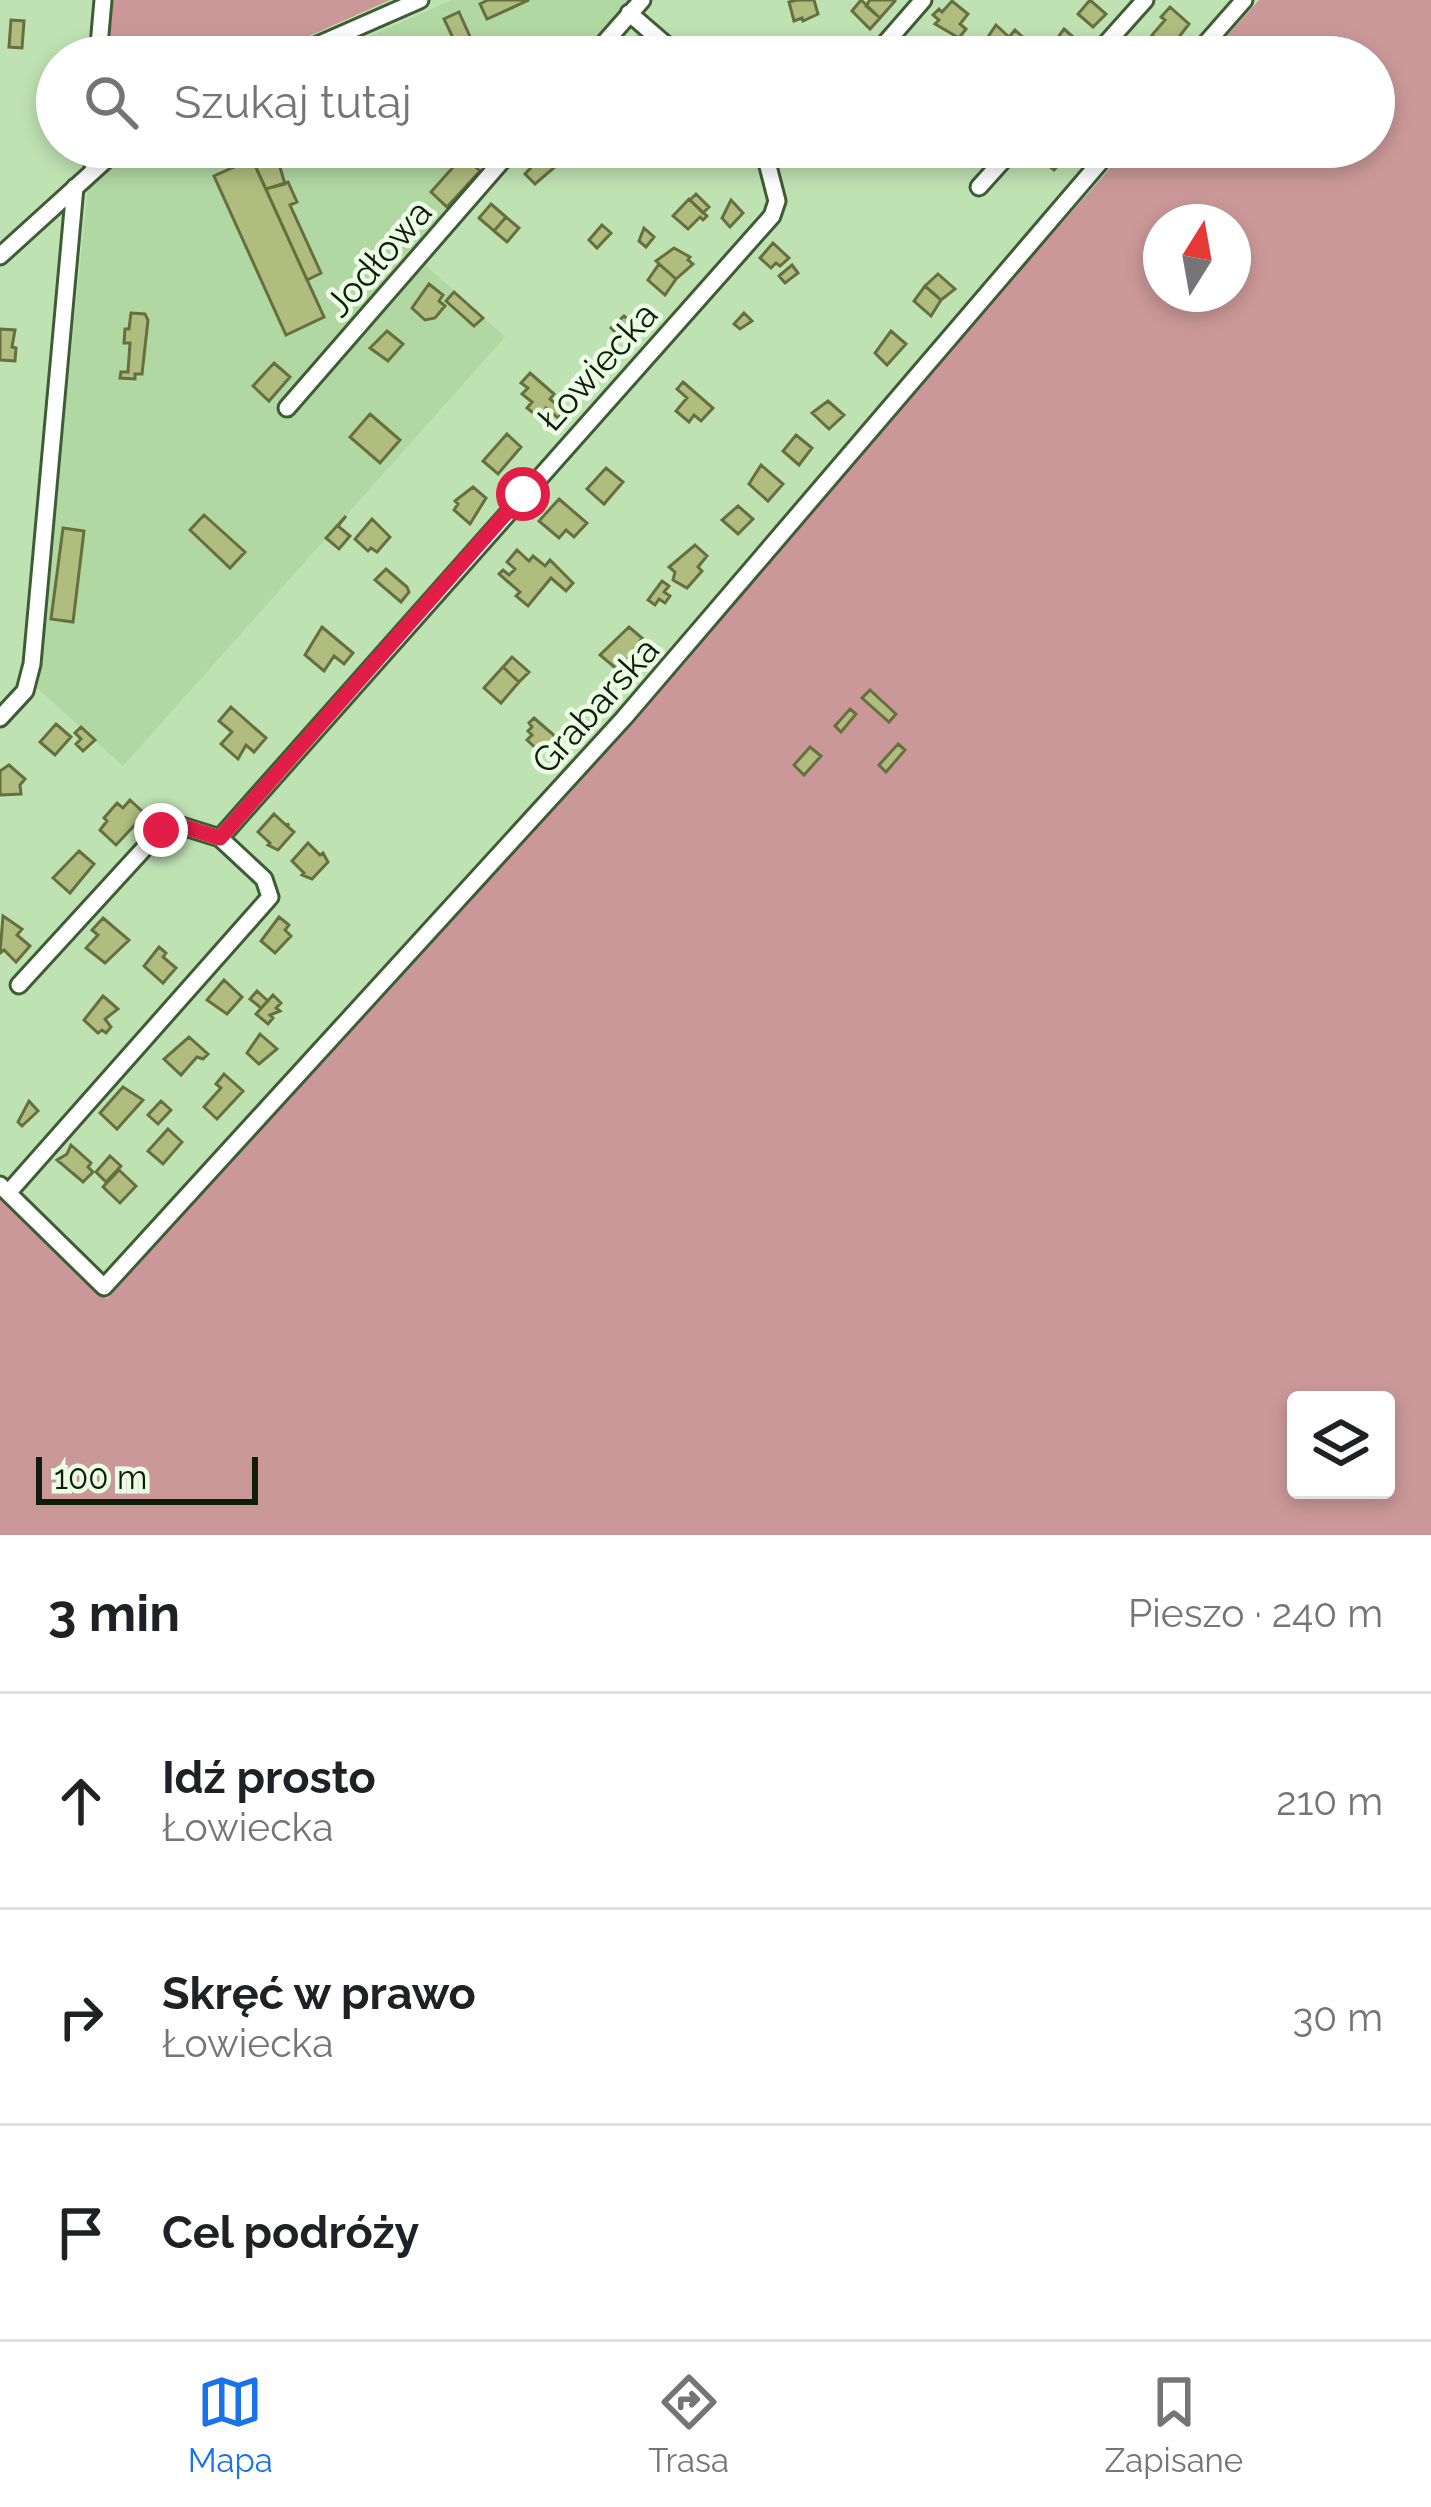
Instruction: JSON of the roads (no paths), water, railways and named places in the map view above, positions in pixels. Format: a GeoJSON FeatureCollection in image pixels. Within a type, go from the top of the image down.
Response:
{"type":"FeatureCollection","features":[{"type":"Feature","properties":{"kind":"street"},"geometry":{"type":"LineString","coordinates":[[100,36],[103,0]]}},
{"type":"Feature","properties":{"kind":"street"},"geometry":{"type":"LineString","coordinates":[[338,36],[419,0]]}},
{"type":"Feature","properties":{"kind":"street"},"geometry":{"type":"LineString","coordinates":[[610,36],[642,0]]}},
{"type":"Feature","properties":{"kind":"street"},"geometry":{"type":"LineString","coordinates":[[892,36],[923,0]]}},
{"type":"Feature","properties":{"kind":"street"},"geometry":{"type":"LineString","coordinates":[[1112,36],[1144,0]]}},
{"type":"Feature","properties":{"kind":"street"},"geometry":{"type":"LineString","coordinates":[[1212,36],[1244,0]]}},
{"type":"Feature","properties":{"kind":"street"},"geometry":{"type":"LineString","coordinates":[[629,14],[655,36]]}},
{"type":"Feature","properties":{"kind":"street"},"geometry":{"type":"LineString","coordinates":[[0,256],[96,168]]}},
{"type":"Feature","properties":{"kind":"street","name":"Jodłowa"},"geometry":{"type":"LineString","coordinates":[[287,408],[496,168]]}},
{"type":"Feature","properties":{"kind":"street","name":"Łowiecka"},"geometry":{"type":"LineString","coordinates":[[220,838],[772,216],[777,201],[768,168]]}},
{"type":"Feature","properties":{"kind":"street"},"geometry":{"type":"LineString","coordinates":[[979,187],[996,168]]}},
{"type":"Feature","properties":{"kind":"street","name":"Grabarska"},"geometry":{"type":"LineString","coordinates":[[4,1189],[104,1287],[624,718],[1095,168]]}},
{"type":"Feature","properties":{"kind":"street"},"geometry":{"type":"LineString","coordinates":[[0,718],[25,691],[32,664],[75,187]]}},
{"type":"Feature","properties":{"kind":"street"},"geometry":{"type":"LineString","coordinates":[[4,1189],[269,897],[264,879],[220,838],[172,823],[20,985]]}}]}
